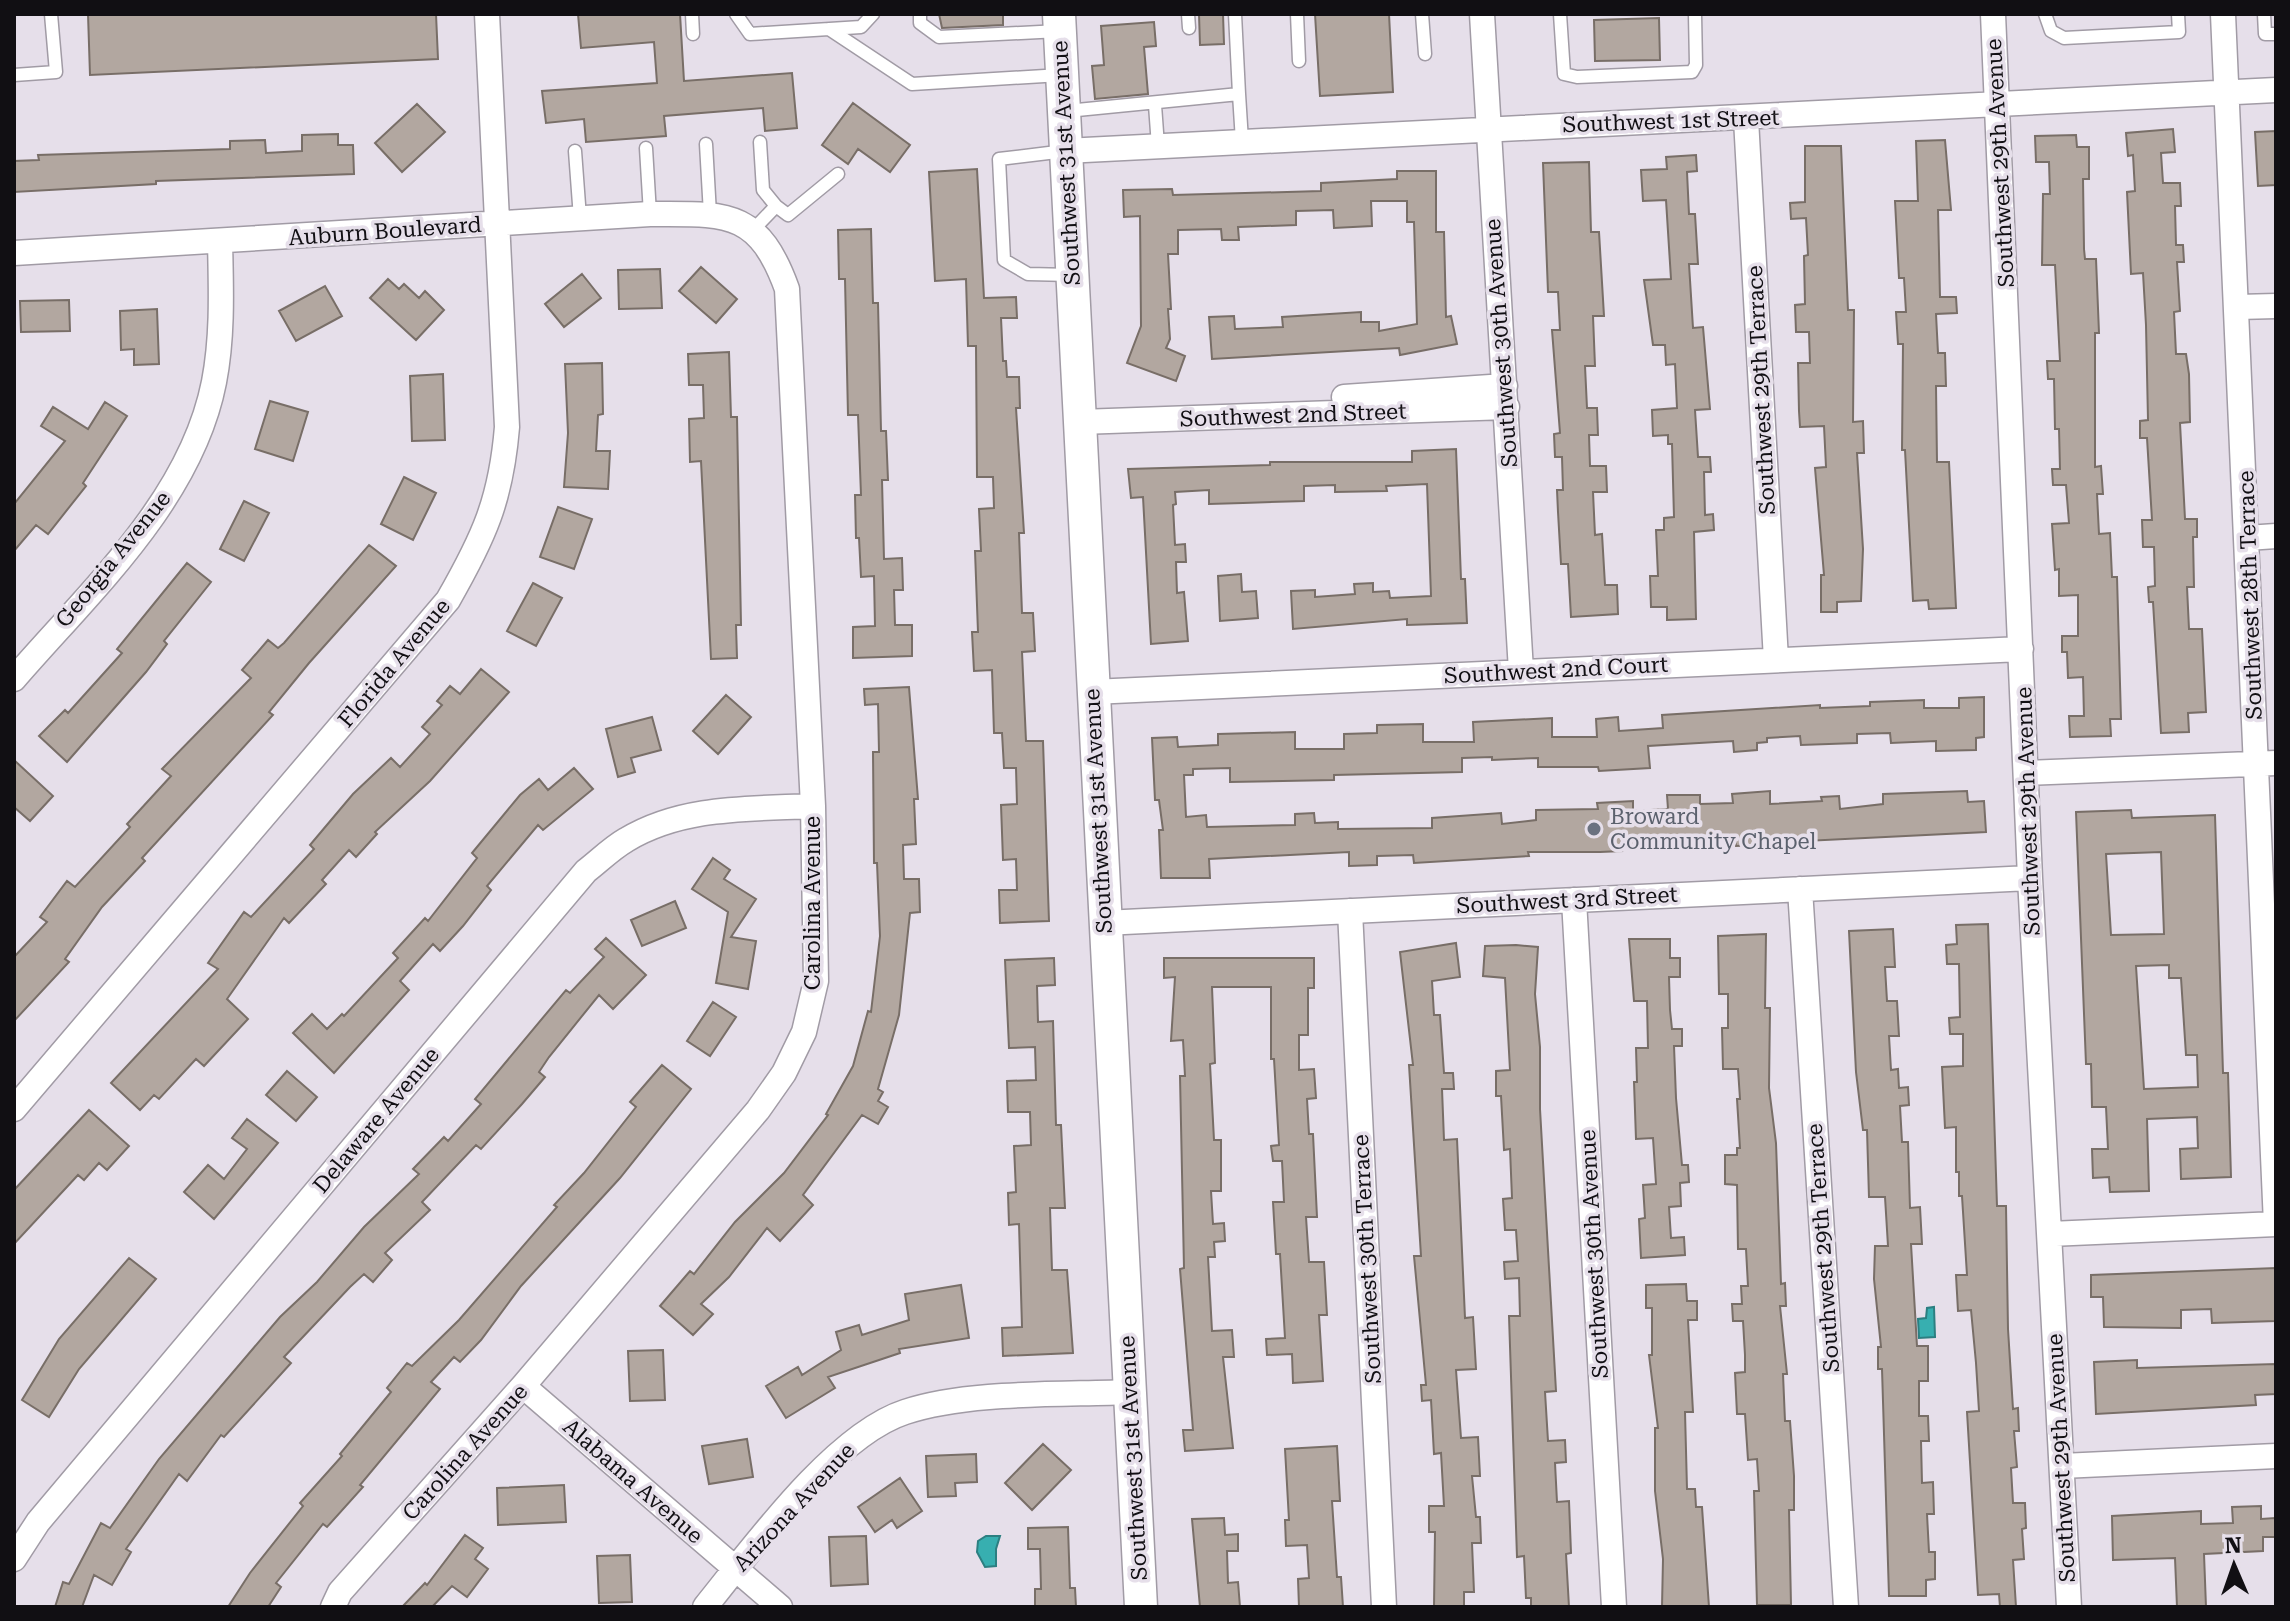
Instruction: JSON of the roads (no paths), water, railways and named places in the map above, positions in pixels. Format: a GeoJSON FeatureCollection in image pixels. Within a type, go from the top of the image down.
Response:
{"type":"FeatureCollection","features":[{"type":"Feature","properties":{"kind":"main road","name":"Southwest 31st Avenue"},"geometry":{"type":"LineString","coordinates":[[1059,22],[1141,1607]]}},
{"type":"Feature","properties":{"kind":"street","name":"Florida Avenue"},"geometry":{"type":"LineString","coordinates":[[14,1109],[448,600],[485,536],[503,475],[507,427],[487,14]]}},
{"type":"Feature","properties":{"kind":"street","name":"Southwest 30th Avenue"},"geometry":{"type":"LineString","coordinates":[[1482,14],[1521,671]]}},
{"type":"Feature","properties":{"kind":"street","name":"Southwest 29th Avenue"},"geometry":{"type":"LineString","coordinates":[[1993,14],[2030,878],[2069,1607]]}},
{"type":"Feature","properties":{"kind":"street","name":"Southwest 28th Terrace"},"geometry":{"type":"LineString","coordinates":[[2223,14],[2229,92],[2247,538],[2266,764],[2276,1224]]}},
{"type":"Feature","properties":{"kind":"street","name":"Southwest 1st Street"},"geometry":{"type":"LineString","coordinates":[[1065,151],[2276,90]]}},
{"type":"Feature","properties":{"kind":"street","name":"Southwest 29th Terrace"},"geometry":{"type":"LineString","coordinates":[[1746,119],[1776,660]]}},
{"type":"Feature","properties":{"kind":"street","name":"Auburn Boulevard"},"geometry":{"type":"LineString","coordinates":[[14,253],[650,214],[710,214],[754,229]]}},
{"type":"Feature","properties":{"kind":"street","name":"Carolina Avenue"},"geometry":{"type":"LineString","coordinates":[[333,1607],[340,1592],[523,1386],[758,1110],[784,1073],[804,1032],[816,981],[813,806],[787,289],[774,254],[754,229]]}},
{"type":"Feature","properties":{"kind":"street","name":"Georgia Avenue"},"geometry":{"type":"LineString","coordinates":[[14,679],[136,537],[179,476],[214,384],[221,323],[220,241]]}},
{"type":"Feature","properties":{"kind":"street"},"geometry":{"type":"LineString","coordinates":[[2238,307],[2276,306]]}},
{"type":"Feature","properties":{"kind":"street","name":"Southwest 2nd Street"},"geometry":{"type":"LineString","coordinates":[[1079,416],[1506,397]]}},
{"type":"Feature","properties":{"kind":"street"},"geometry":{"type":"LineString","coordinates":[[2247,538],[2276,536]]}},
{"type":"Feature","properties":{"kind":"street","name":"Southwest 2nd Court"},"geometry":{"type":"LineString","coordinates":[[1092,692],[2021,649]]}},
{"type":"Feature","properties":{"kind":"street"},"geometry":{"type":"LineString","coordinates":[[2026,773],[2266,764]]}},
{"type":"Feature","properties":{"kind":"street","name":"Delaware Avenue"},"geometry":{"type":"LineString","coordinates":[[14,1559],[38,1522],[586,871],[625,841],[667,821],[717,810],[813,806]]}},
{"type":"Feature","properties":{"kind":"street","name":"Southwest 3rd Street"},"geometry":{"type":"LineString","coordinates":[[1104,923],[2030,878]]}},
{"type":"Feature","properties":{"kind":"street","name":"Southwest 29th Terrace"},"geometry":{"type":"LineString","coordinates":[[1800,889],[1846,1607]]}},
{"type":"Feature","properties":{"kind":"street","name":"Southwest 30th Avenue"},"geometry":{"type":"LineString","coordinates":[[1574,900],[1614,1607]]}},
{"type":"Feature","properties":{"kind":"street","name":"Southwest 30th Terrace"},"geometry":{"type":"LineString","coordinates":[[1350,911],[1384,1607]]}},
{"type":"Feature","properties":{"kind":"street"},"geometry":{"type":"LineString","coordinates":[[2050,1234],[2276,1224]]}},
{"type":"Feature","properties":{"kind":"street","name":"Alabama Avenue"},"geometry":{"type":"LineString","coordinates":[[523,1386],[780,1607]]}},
{"type":"Feature","properties":{"kind":"street","name":"Arizona Avenue"},"geometry":{"type":"LineString","coordinates":[[705,1607],[828,1463],[863,1433],[903,1412],[959,1401],[1130,1392]]}},
{"type":"Feature","properties":{"kind":"street"},"geometry":{"type":"LineString","coordinates":[[2062,1466],[2276,1456]]}},
{"type":"Feature","properties":{"kind":"lane"},"geometry":{"type":"LineString","coordinates":[[14,75],[56,72],[51,14]]}},
{"type":"Feature","properties":{"kind":"lane"},"geometry":{"type":"LineString","coordinates":[[692,14],[693,34]]}},
{"type":"Feature","properties":{"kind":"lane"},"geometry":{"type":"LineString","coordinates":[[736,14],[750,34],[861,27],[873,14]]}},
{"type":"Feature","properties":{"kind":"lane"},"geometry":{"type":"LineString","coordinates":[[920,14],[920,23],[939,37],[1059,22]]}},
{"type":"Feature","properties":{"kind":"lane"},"geometry":{"type":"LineString","coordinates":[[1188,14],[1189,28]]}},
{"type":"Feature","properties":{"kind":"lane"},"geometry":{"type":"LineString","coordinates":[[1235,14],[1242,141]]}},
{"type":"Feature","properties":{"kind":"lane"},"geometry":{"type":"LineString","coordinates":[[1297,14],[1299,61]]}},
{"type":"Feature","properties":{"kind":"lane"},"geometry":{"type":"LineString","coordinates":[[1422,14],[1425,54]]}},
{"type":"Feature","properties":{"kind":"lane"},"geometry":{"type":"LineString","coordinates":[[1560,14],[1564,74],[1577,77],[1692,72],[1696,65],[1695,14]]}},
{"type":"Feature","properties":{"kind":"lane"},"geometry":{"type":"LineString","coordinates":[[2045,14],[2051,31],[2064,38],[2179,32],[2178,14]]}},
{"type":"Feature","properties":{"kind":"lane"},"geometry":{"type":"LineString","coordinates":[[2264,14],[2265,34],[2276,34]]}},
{"type":"Feature","properties":{"kind":"lane"},"geometry":{"type":"LineString","coordinates":[[829,29],[869,59],[912,84],[1062,75]]}},
{"type":"Feature","properties":{"kind":"lane"},"geometry":{"type":"LineString","coordinates":[[1064,111],[1155,105],[1239,94]]}},
{"type":"Feature","properties":{"kind":"lane"},"geometry":{"type":"LineString","coordinates":[[1155,105],[1158,146]]}},
{"type":"Feature","properties":{"kind":"lane"},"geometry":{"type":"LineString","coordinates":[[760,142],[763,190],[788,215],[838,174]]}},
{"type":"Feature","properties":{"kind":"lane"},"geometry":{"type":"LineString","coordinates":[[706,144],[710,214]]}},
{"type":"Feature","properties":{"kind":"lane"},"geometry":{"type":"LineString","coordinates":[[646,148],[650,214]]}},
{"type":"Feature","properties":{"kind":"lane"},"geometry":{"type":"LineString","coordinates":[[575,151],[580,218]]}},
{"type":"Feature","properties":{"kind":"lane"},"geometry":{"type":"LineString","coordinates":[[1065,151],[999,159],[1000,188],[1004,260],[1028,274],[1071,275]]}},
{"type":"Feature","properties":{"kind":"lane"},"geometry":{"type":"LineString","coordinates":[[754,229],[776,206]]}},
{"type":"Feature","properties":{"kind":"water"},"geometry":{"type":"Polygon","coordinates":[[[1934,1307],[1935,1337],[1919,1338],[1918,1319],[1926,1318],[1927,1308],[1934,1307]]]}},
{"type":"Feature","properties":{"kind":"water"},"geometry":{"type":"Polygon","coordinates":[[[986,1536],[1000,1536],[996,1566],[985,1567],[977,1552],[978,1541],[986,1536]]]}},
{"type":"Feature","properties":{"kind":"place","name":"Broward Community Chapel"},"geometry":{"type":"Point","coordinates":[1594,829]}}]}
